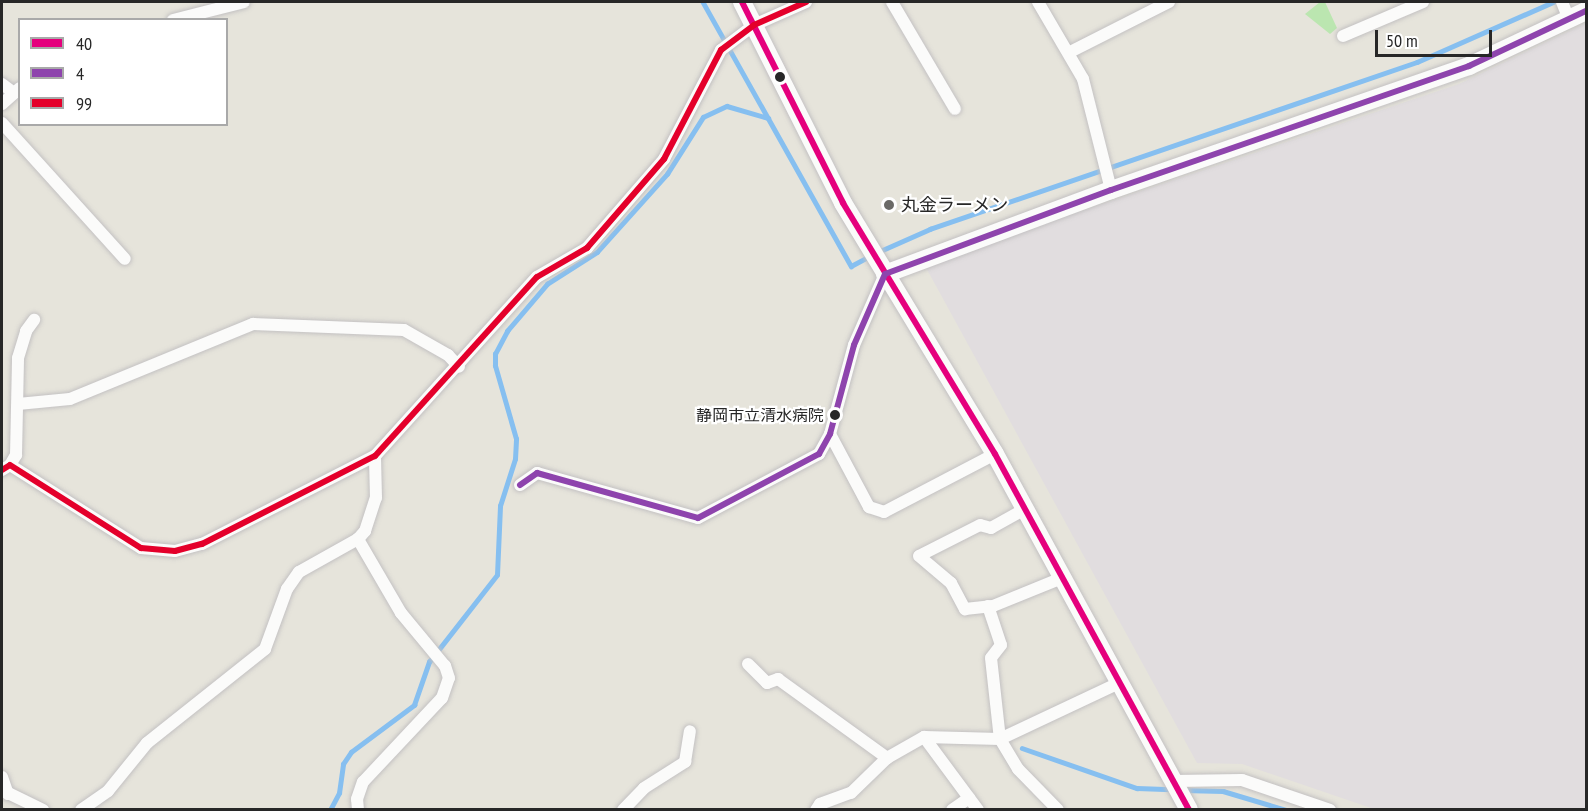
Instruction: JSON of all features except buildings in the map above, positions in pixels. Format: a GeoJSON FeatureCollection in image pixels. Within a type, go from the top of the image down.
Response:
{"type":"FeatureCollection","features":[{"type":"Feature","properties":{"kind":"main road"},"geometry":{"type":"LineString","coordinates":[[742,2],[843,203],[995,454],[1189,810]]}},
{"type":"Feature","properties":{"kind":"main road"},"geometry":{"type":"LineString","coordinates":[[885,274],[1111,190],[1458,70],[1587,11]]}},
{"type":"Feature","properties":{"kind":"street"},"geometry":{"type":"LineString","coordinates":[[175,18],[195,6],[244,2]]}},
{"type":"Feature","properties":{"kind":"street"},"geometry":{"type":"LineString","coordinates":[[34,320],[26,331],[18,358],[16,455],[6,468],[141,548],[156,552],[202,544],[375,456],[459,367],[537,277],[587,248],[664,159],[721,50],[754,25],[806,2]]}},
{"type":"Feature","properties":{"kind":"street"},"geometry":{"type":"LineString","coordinates":[[892,2],[955,109]]}},
{"type":"Feature","properties":{"kind":"street"},"geometry":{"type":"LineString","coordinates":[[1038,2],[1070,52],[1083,79],[1111,190]]}},
{"type":"Feature","properties":{"kind":"street"},"geometry":{"type":"LineString","coordinates":[[1070,52],[1169,2]]}},
{"type":"Feature","properties":{"kind":"street"},"geometry":{"type":"LineString","coordinates":[[1343,36],[1423,2]]}},
{"type":"Feature","properties":{"kind":"street"},"geometry":{"type":"LineString","coordinates":[[1562,2],[1569,19]]}},
{"type":"Feature","properties":{"kind":"street"},"geometry":{"type":"LineString","coordinates":[[2,84],[17,91],[2,104]]}},
{"type":"Feature","properties":{"kind":"street"},"geometry":{"type":"LineString","coordinates":[[2,123],[125,259]]}},
{"type":"Feature","properties":{"kind":"street"},"geometry":{"type":"LineString","coordinates":[[520,485],[537,472],[698,518],[819,454],[831,434],[854,345],[885,274]]}},
{"type":"Feature","properties":{"kind":"street"},"geometry":{"type":"LineString","coordinates":[[18,404],[70,399],[253,324],[404,330],[448,355],[459,367]]}},
{"type":"Feature","properties":{"kind":"street"},"geometry":{"type":"LineString","coordinates":[[831,434],[869,507],[884,512],[995,454]]}},
{"type":"Feature","properties":{"kind":"street"},"geometry":{"type":"LineString","coordinates":[[81,810],[108,791],[147,743],[265,649],[287,589],[299,572],[358,539],[371,520],[376,498],[375,456]]}},
{"type":"Feature","properties":{"kind":"street"},"geometry":{"type":"LineString","coordinates":[[1025,509],[991,528],[981,525],[919,556],[951,583],[965,609],[988,606],[1062,578]]}},
{"type":"Feature","properties":{"kind":"street"},"geometry":{"type":"LineString","coordinates":[[358,539],[401,613],[446,666],[449,678],[442,698],[363,782],[357,799],[358,810]]}},
{"type":"Feature","properties":{"kind":"street"},"geometry":{"type":"LineString","coordinates":[[988,606],[1001,645],[991,658],[1000,739],[1018,770],[1058,810]]}},
{"type":"Feature","properties":{"kind":"street"},"geometry":{"type":"LineString","coordinates":[[748,664],[766,683],[778,679],[887,758]]}},
{"type":"Feature","properties":{"kind":"street"},"geometry":{"type":"LineString","coordinates":[[816,810],[820,804],[851,793],[887,758],[924,737],[1000,739],[1119,683]]}},
{"type":"Feature","properties":{"kind":"street"},"geometry":{"type":"LineString","coordinates":[[623,810],[644,788],[685,762],[690,731]]}},
{"type":"Feature","properties":{"kind":"street"},"geometry":{"type":"LineString","coordinates":[[924,737],[978,810]]}},
{"type":"Feature","properties":{"kind":"street"},"geometry":{"type":"LineString","coordinates":[[2,777],[5,792],[41,809]]}},
{"type":"Feature","properties":{"kind":"street"},"geometry":{"type":"LineString","coordinates":[[1174,781],[1242,780],[1330,810]]}},
{"type":"Feature","properties":{"kind":"street"},"geometry":{"type":"LineString","coordinates":[[952,810],[969,798]]}},
{"type":"Feature","properties":{"kind":"shaded area"},"geometry":{"type":"Polygon","coordinates":[[[1586,23],[1586,809],[1374,809],[1242,764],[1197,763],[924,264],[1459,84],[1586,23]]]}},
{"type":"Feature","properties":{"kind":"green space"},"geometry":{"type":"Polygon","coordinates":[[[1320,2],[1325,2],[1337,28],[1330,34],[1305,14],[1320,2]]]}},
{"type":"Feature","properties":{"kind":"waterway"},"geometry":{"type":"LineString","coordinates":[[703,2],[851,266],[870,256]]}},
{"type":"Feature","properties":{"kind":"waterway"},"geometry":{"type":"LineString","coordinates":[[878,252],[930,229],[1417,62],[1553,2]]}},
{"type":"Feature","properties":{"kind":"waterway"},"geometry":{"type":"LineString","coordinates":[[330,810],[339,793],[343,764],[351,752],[414,705],[429,662],[497,575],[500,506],[515,459],[516,439],[495,366],[495,354],[507,331],[547,284],[597,252],[667,174],[703,117],[727,106],[768,118]]}},
{"type":"Feature","properties":{"kind":"waterway"},"geometry":{"type":"LineString","coordinates":[[1022,748],[1137,788],[1171,789]]}},
{"type":"Feature","properties":{"kind":"waterway"},"geometry":{"type":"LineString","coordinates":[[1183,790],[1223,791],[1286,810]]}},
{"type":"Feature","properties":{"kind":"transit line","name":"40"},"geometry":{"type":"LineString","coordinates":[[742,2],[843,203],[995,454],[1189,810]]}},
{"type":"Feature","properties":{"kind":"transit line","name":"99"},"geometry":{"type":"LineString","coordinates":[[2,470],[10,465],[141,548],[175,551],[202,544],[375,456],[537,277],[587,248],[664,159],[721,50],[754,25],[806,2]]}},
{"type":"Feature","properties":{"kind":"transit line","name":"4"},"geometry":{"type":"LineString","coordinates":[[520,485],[537,473],[698,518],[819,454],[830,434],[854,345],[885,274],[1111,190],[1469,66],[1586,11]]}},
{"type":"Feature","properties":{"kind":"place","name":"丸金ラーメン"},"geometry":{"type":"Point","coordinates":[889,205]}},
{"type":"Feature","properties":{"kind":"place","name":"静岡市立清水病院"},"geometry":{"type":"Point","coordinates":[835,415]}}]}
